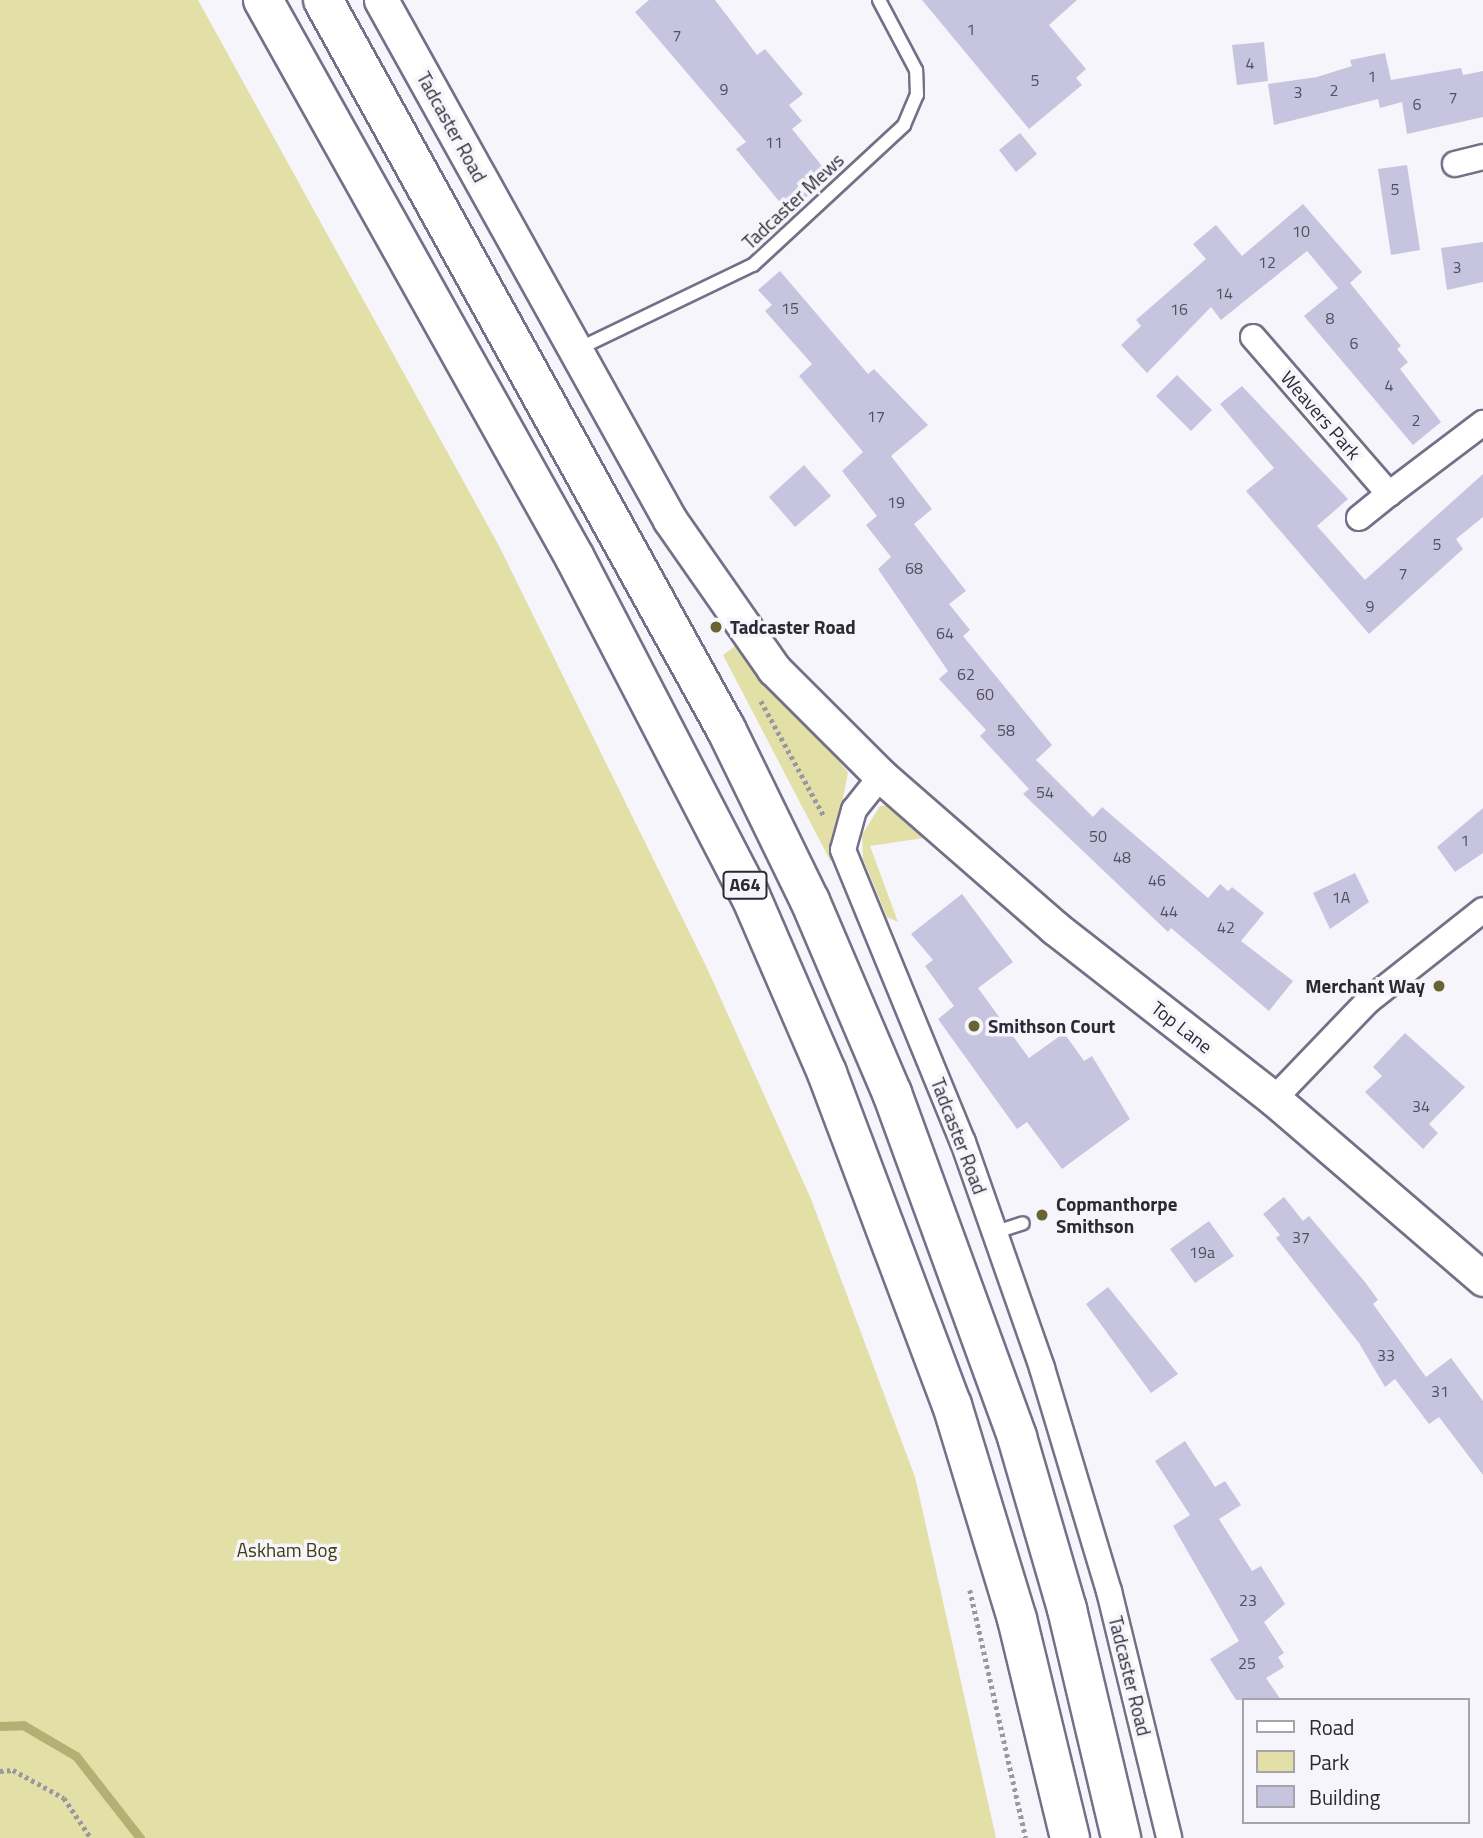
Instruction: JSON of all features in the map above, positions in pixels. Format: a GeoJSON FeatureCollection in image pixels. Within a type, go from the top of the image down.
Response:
{"type":"FeatureCollection","features":[{"type":"Feature","properties":{"kind":"highway","name":"A64"},"geometry":{"type":"LineString","coordinates":[[263,0],[575,558],[750,895],[827,1073],[952,1405],[1017,1619],[1070,1838]]}},
{"type":"Feature","properties":{"kind":"highway","name":"A64"},"geometry":{"type":"LineString","coordinates":[[323,0],[726,729],[810,901],[892,1093],[1017,1437],[1067,1609],[1121,1838]]}},
{"type":"Feature","properties":{"kind":"street","name":"Tadcaster Road"},"geometry":{"type":"LineString","coordinates":[[381,0],[670,520],[746,637],[881,776]]}},
{"type":"Feature","properties":{"kind":"street"},"geometry":{"type":"LineString","coordinates":[[1455,164],[1483,157]]}},
{"type":"Feature","properties":{"kind":"street","name":"Weavers Park"},"geometry":{"type":"LineString","coordinates":[[1253,337],[1389,494]]}},
{"type":"Feature","properties":{"kind":"street"},"geometry":{"type":"LineString","coordinates":[[1359,517],[1483,423]]}},
{"type":"Feature","properties":{"kind":"street"},"geometry":{"type":"LineString","coordinates":[[843,850],[854,810],[881,776]]}},
{"type":"Feature","properties":{"kind":"street","name":"Top Lane"},"geometry":{"type":"LineString","coordinates":[[881,776],[1055,928],[1274,1099],[1483,1279]]}},
{"type":"Feature","properties":{"kind":"street","name":"Tadcaster Road"},"geometry":{"type":"LineString","coordinates":[[843,850],[996,1232],[1085,1505],[1169,1838]]}},
{"type":"Feature","properties":{"kind":"street"},"geometry":{"type":"LineString","coordinates":[[1274,1099],[1367,1002],[1483,910]]}},
{"type":"Feature","properties":{"kind":"lane","name":"Tadcaster Mews"},"geometry":{"type":"LineString","coordinates":[[575,350],[753,265],[904,125],[917,94],[916,70],[879,0]]}},
{"type":"Feature","properties":{"kind":"lane"},"geometry":{"type":"LineString","coordinates":[[996,1232],[1023,1223]]}},
{"type":"Feature","properties":{"kind":"path"},"geometry":{"type":"LineString","coordinates":[[759,694],[843,850]]}},
{"type":"Feature","properties":{"kind":"path"},"geometry":{"type":"LineString","coordinates":[[967,1576],[1026,1838]]}},
{"type":"Feature","properties":{"kind":"path"},"geometry":{"type":"LineString","coordinates":[[0,1771],[13,1770],[64,1798],[91,1838]]}},
{"type":"Feature","properties":{"kind":"green space","name":"Askham Bog"},"geometry":{"type":"Polygon","coordinates":[[[0,0],[198,0],[498,544],[706,966],[811,1199],[915,1477],[996,1838],[0,1838],[0,0]]]}},
{"type":"Feature","properties":{"kind":"green space"},"geometry":{"type":"Polygon","coordinates":[[[738,644],[848,772],[831,862],[723,655],[738,644]]]}},
{"type":"Feature","properties":{"kind":"green space"},"geometry":{"type":"Polygon","coordinates":[[[880,806],[891,806],[924,838],[870,846],[898,922],[887,917],[863,859],[862,835],[880,806]]]}},
{"type":"Feature","properties":{"kind":"building"},"geometry":{"type":"Polygon","coordinates":[[[649,0],[715,0],[757,55],[765,49],[803,94],[789,105],[802,121],[792,129],[831,177],[788,212],[736,149],[746,142],[635,12],[649,0]]]}},
{"type":"Feature","properties":{"kind":"building"},"geometry":{"type":"Polygon","coordinates":[[[922,0],[1077,0],[1049,25],[1086,69],[1076,78],[1082,85],[1029,129],[922,0]]]}},
{"type":"Feature","properties":{"kind":"building"},"geometry":{"type":"Polygon","coordinates":[[[1264,42],[1268,81],[1237,85],[1232,45],[1264,42]]]}},
{"type":"Feature","properties":{"kind":"building"},"geometry":{"type":"Polygon","coordinates":[[[1385,53],[1391,80],[1461,68],[1463,75],[1483,71],[1483,117],[1407,134],[1402,102],[1380,108],[1378,99],[1274,125],[1268,84],[1317,77],[1352,66],[1350,60],[1385,53]]]}},
{"type":"Feature","properties":{"kind":"building"},"geometry":{"type":"Polygon","coordinates":[[[1020,133],[1037,154],[1016,172],[999,150],[1020,133]]]}},
{"type":"Feature","properties":{"kind":"building"},"geometry":{"type":"Polygon","coordinates":[[[1407,165],[1420,250],[1391,255],[1378,169],[1407,165]]]}},
{"type":"Feature","properties":{"kind":"building"},"geometry":{"type":"Polygon","coordinates":[[[1303,204],[1362,272],[1350,283],[1401,346],[1397,349],[1408,362],[1400,369],[1441,422],[1413,445],[1304,316],[1338,288],[1307,251],[1221,320],[1211,307],[1147,373],[1121,345],[1141,326],[1136,320],[1206,259],[1193,244],[1216,225],[1242,256],[1303,204]]]}},
{"type":"Feature","properties":{"kind":"building"},"geometry":{"type":"Polygon","coordinates":[[[1483,242],[1483,282],[1447,290],[1441,248],[1483,242]]]}},
{"type":"Feature","properties":{"kind":"building"},"geometry":{"type":"Polygon","coordinates":[[[780,271],[868,374],[874,369],[928,425],[891,456],[932,509],[914,524],[966,591],[949,604],[970,630],[963,636],[1052,745],[1036,760],[1093,817],[1102,807],[1208,898],[1220,884],[1228,891],[1232,887],[1264,913],[1241,941],[1293,981],[1269,1011],[1171,928],[1168,932],[1023,794],[1029,789],[980,736],[986,730],[939,679],[948,671],[878,569],[891,557],[866,525],[877,516],[842,471],[863,452],[799,376],[812,364],[765,311],[772,305],[758,290],[780,271]]]}},
{"type":"Feature","properties":{"kind":"building"},"geometry":{"type":"Polygon","coordinates":[[[1177,375],[1212,410],[1191,431],[1156,396],[1177,375]]]}},
{"type":"Feature","properties":{"kind":"building"},"geometry":{"type":"Polygon","coordinates":[[[1242,386],[1348,499],[1317,526],[1365,580],[1483,474],[1483,517],[1456,539],[1463,549],[1369,634],[1246,491],[1274,468],[1220,404],[1242,386]]]}},
{"type":"Feature","properties":{"kind":"building"},"geometry":{"type":"Polygon","coordinates":[[[804,465],[831,496],[795,527],[769,497],[804,465]]]}},
{"type":"Feature","properties":{"kind":"building"},"geometry":{"type":"Polygon","coordinates":[[[1483,808],[1483,853],[1455,872],[1437,847],[1483,808]]]}},
{"type":"Feature","properties":{"kind":"building"},"geometry":{"type":"Polygon","coordinates":[[[1355,873],[1369,902],[1330,929],[1313,893],[1355,873]]]}},
{"type":"Feature","properties":{"kind":"building","name":"Smithson Court"},"geometry":{"type":"Polygon","coordinates":[[[962,894],[1013,962],[978,988],[1029,1058],[1064,1033],[1084,1061],[1092,1056],[1130,1119],[1062,1169],[1027,1122],[1017,1129],[938,1019],[954,1006],[925,966],[933,960],[911,934],[962,894]]]}},
{"type":"Feature","properties":{"kind":"building"},"geometry":{"type":"Polygon","coordinates":[[[1405,1033],[1465,1087],[1429,1124],[1438,1133],[1423,1149],[1365,1092],[1382,1076],[1373,1067],[1405,1033]]]}},
{"type":"Feature","properties":{"kind":"building"},"geometry":{"type":"Polygon","coordinates":[[[1284,1197],[1303,1221],[1309,1216],[1365,1282],[1378,1300],[1373,1304],[1426,1377],[1451,1358],[1483,1401],[1483,1475],[1439,1417],[1429,1424],[1395,1379],[1385,1387],[1359,1343],[1276,1238],[1280,1235],[1263,1214],[1284,1197]]]}},
{"type":"Feature","properties":{"kind":"building"},"geometry":{"type":"Polygon","coordinates":[[[1209,1221],[1234,1256],[1195,1283],[1170,1249],[1209,1221]]]}},
{"type":"Feature","properties":{"kind":"building"},"geometry":{"type":"Polygon","coordinates":[[[1108,1287],[1178,1374],[1151,1393],[1086,1304],[1108,1287]]]}},
{"type":"Feature","properties":{"kind":"building"},"geometry":{"type":"Polygon","coordinates":[[[1185,1441],[1215,1487],[1225,1481],[1241,1505],[1219,1519],[1252,1571],[1261,1566],[1285,1604],[1264,1622],[1284,1653],[1278,1657],[1284,1667],[1266,1678],[1280,1698],[1236,1700],[1210,1659],[1239,1641],[1173,1526],[1190,1515],[1155,1461],[1185,1441]]]}},
{"type":"Feature","properties":{"kind":"waterway"},"geometry":{"type":"LineString","coordinates":[[0,1726],[23,1725],[76,1756],[140,1838]]}},
{"type":"Feature","properties":{"kind":"place","name":"Tadcaster Road"},"geometry":{"type":"Point","coordinates":[716,627]}},
{"type":"Feature","properties":{"kind":"place","name":"Merchant Way"},"geometry":{"type":"Point","coordinates":[1439,986]}},
{"type":"Feature","properties":{"kind":"place","name":"Smithson Court"},"geometry":{"type":"Point","coordinates":[974,1026]}},
{"type":"Feature","properties":{"kind":"place","name":"Copmanthorpe Smithson"},"geometry":{"type":"Point","coordinates":[1042,1215]}}]}
